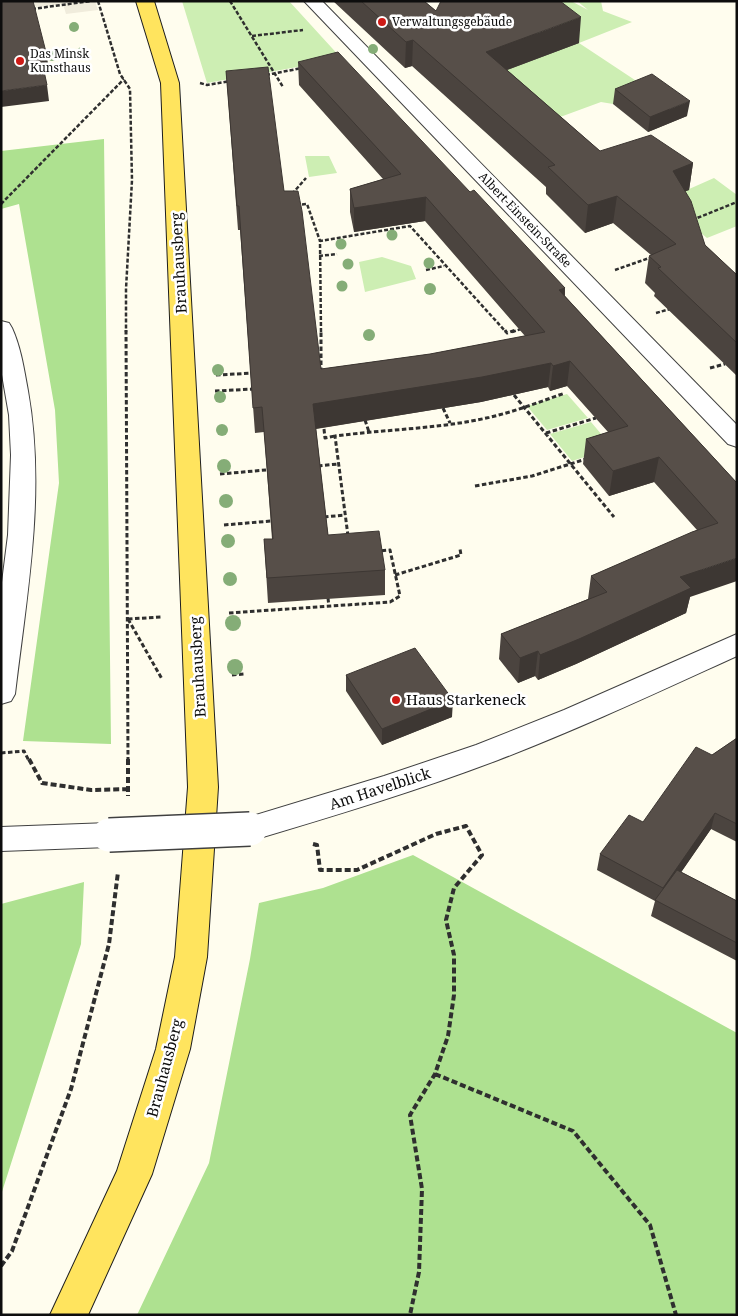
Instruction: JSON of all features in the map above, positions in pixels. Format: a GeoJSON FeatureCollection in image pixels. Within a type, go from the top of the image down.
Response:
{"type":"FeatureCollection","features":[{"type":"Feature","properties":{"kind":"main road","name":"Brauhausberg"},"geometry":{"type":"LineString","coordinates":[[69,1315],[134,1174],[173,1049],[191,957],[203,787],[170,83],[145,1]]}},
{"type":"Feature","properties":{"kind":"street","name":"Albert-Einstein-Straße"},"geometry":{"type":"LineString","coordinates":[[312,1],[737,439]]}},
{"type":"Feature","properties":{"kind":"street"},"geometry":{"type":"LineString","coordinates":[[1,328],[6,339],[20,402],[24,440],[25,486],[1,694]]}},
{"type":"Feature","properties":{"kind":"street","name":"Am Havelblick"},"geometry":{"type":"LineString","coordinates":[[1,839],[250,829],[434,772],[520,740],[601,707],[737,644]]}},
{"type":"Feature","properties":{"kind":"path"},"geometry":{"type":"LineString","coordinates":[[25,10],[90,1]]}},
{"type":"Feature","properties":{"kind":"path"},"geometry":{"type":"LineString","coordinates":[[98,1],[120,74],[130,89],[132,180],[126,288],[128,798]]}},
{"type":"Feature","properties":{"kind":"path"},"geometry":{"type":"LineString","coordinates":[[230,1],[283,87]]}},
{"type":"Feature","properties":{"kind":"path"},"geometry":{"type":"LineString","coordinates":[[252,36],[336,26]]}},
{"type":"Feature","properties":{"kind":"path"},"geometry":{"type":"LineString","coordinates":[[265,75],[302,68]]}},
{"type":"Feature","properties":{"kind":"path"},"geometry":{"type":"LineString","coordinates":[[1,204],[124,79]]}},
{"type":"Feature","properties":{"kind":"path"},"geometry":{"type":"LineString","coordinates":[[207,85],[236,80]]}},
{"type":"Feature","properties":{"kind":"path"},"geometry":{"type":"LineString","coordinates":[[291,196],[306,178]]}},
{"type":"Feature","properties":{"kind":"path"},"geometry":{"type":"LineString","coordinates":[[688,222],[737,202]]}},
{"type":"Feature","properties":{"kind":"path"},"geometry":{"type":"LineString","coordinates":[[292,204],[307,204],[320,241],[321,369],[312,370]]}},
{"type":"Feature","properties":{"kind":"path"},"geometry":{"type":"LineString","coordinates":[[320,241],[410,226],[444,266],[507,333],[526,328]]}},
{"type":"Feature","properties":{"kind":"path"},"geometry":{"type":"LineString","coordinates":[[319,256],[337,254]]}},
{"type":"Feature","properties":{"kind":"path"},"geometry":{"type":"LineString","coordinates":[[619,268],[653,256]]}},
{"type":"Feature","properties":{"kind":"path"},"geometry":{"type":"LineString","coordinates":[[426,270],[444,266]]}},
{"type":"Feature","properties":{"kind":"path"},"geometry":{"type":"LineString","coordinates":[[184,385],[262,372]]}},
{"type":"Feature","properties":{"kind":"path"},"geometry":{"type":"LineString","coordinates":[[184,385],[260,389]]}},
{"type":"Feature","properties":{"kind":"path"},"geometry":{"type":"LineString","coordinates":[[324,428],[325,438],[369,432],[416,429],[495,416],[522,405],[565,393]]}},
{"type":"Feature","properties":{"kind":"path"},"geometry":{"type":"LineString","coordinates":[[514,395],[614,517]]}},
{"type":"Feature","properties":{"kind":"path"},"geometry":{"type":"LineString","coordinates":[[443,408],[450,423]]}},
{"type":"Feature","properties":{"kind":"path"},"geometry":{"type":"LineString","coordinates":[[546,434],[596,418]]}},
{"type":"Feature","properties":{"kind":"path"},"geometry":{"type":"LineString","coordinates":[[365,420],[369,432]]}},
{"type":"Feature","properties":{"kind":"path"},"geometry":{"type":"LineString","coordinates":[[335,436],[349,544]]}},
{"type":"Feature","properties":{"kind":"path"},"geometry":{"type":"LineString","coordinates":[[475,486],[532,476],[594,456]]}},
{"type":"Feature","properties":{"kind":"path"},"geometry":{"type":"LineString","coordinates":[[318,466],[338,464]]}},
{"type":"Feature","properties":{"kind":"path"},"geometry":{"type":"LineString","coordinates":[[232,473],[266,470]]}},
{"type":"Feature","properties":{"kind":"path"},"geometry":{"type":"LineString","coordinates":[[324,517],[346,516]]}},
{"type":"Feature","properties":{"kind":"path"},"geometry":{"type":"LineString","coordinates":[[235,524],[271,521]]}},
{"type":"Feature","properties":{"kind":"path"},"geometry":{"type":"LineString","coordinates":[[395,575],[462,554],[460,549]]}},
{"type":"Feature","properties":{"kind":"path"},"geometry":{"type":"LineString","coordinates":[[128,619],[390,602],[400,596],[390,550],[374,552]]}},
{"type":"Feature","properties":{"kind":"path"},"geometry":{"type":"LineString","coordinates":[[328,598],[329,607]]}},
{"type":"Feature","properties":{"kind":"path"},"geometry":{"type":"LineString","coordinates":[[1,753],[24,751],[42,783],[91,790],[129,789]]}},
{"type":"Feature","properties":{"kind":"path"},"geometry":{"type":"LineString","coordinates":[[317,845],[320,870],[357,870],[436,834],[466,826],[482,856],[454,888],[446,920],[454,955],[454,995],[448,1036],[435,1074],[410,1115],[422,1189],[419,1272],[410,1315]]}},
{"type":"Feature","properties":{"kind":"path"},"geometry":{"type":"LineString","coordinates":[[1,1266],[12,1251],[71,1089],[109,944],[119,867]]}},
{"type":"Feature","properties":{"kind":"path"},"geometry":{"type":"LineString","coordinates":[[435,1074],[573,1131],[650,1226],[676,1315]]}},
{"type":"Feature","properties":{"kind":"green space"},"geometry":{"type":"Polygon","coordinates":[[[182,1],[289,1],[342,59],[207,83],[182,1]]]}},
{"type":"Feature","properties":{"kind":"green space"},"geometry":{"type":"Polygon","coordinates":[[[536,1],[571,1],[588,10],[577,1],[601,1],[603,11],[632,22],[579,43],[650,90],[613,104],[601,102],[533,127],[493,75],[578,43],[536,1]]]}},
{"type":"Feature","properties":{"kind":"green space"},"geometry":{"type":"Polygon","coordinates":[[[104,139],[111,744],[23,741],[59,483],[55,410],[19,204],[1,209],[1,151],[104,139]]]}},
{"type":"Feature","properties":{"kind":"green space"},"geometry":{"type":"Polygon","coordinates":[[[305,156],[329,156],[337,173],[309,177],[305,156]]]}},
{"type":"Feature","properties":{"kind":"green space"},"geometry":{"type":"Polygon","coordinates":[[[714,178],[737,195],[737,226],[707,238],[662,201],[714,178]]]}},
{"type":"Feature","properties":{"kind":"green space"},"geometry":{"type":"Polygon","coordinates":[[[382,257],[411,266],[416,279],[365,292],[359,262],[382,257]]]}},
{"type":"Feature","properties":{"kind":"green space"},"geometry":{"type":"Polygon","coordinates":[[[567,394],[588,418],[547,430],[527,406],[567,394]]]}},
{"type":"Feature","properties":{"kind":"green space"},"geometry":{"type":"Polygon","coordinates":[[[591,422],[613,448],[572,461],[550,434],[591,422]]]}},
{"type":"Feature","properties":{"kind":"green space"},"geometry":{"type":"Polygon","coordinates":[[[413,855],[737,1033],[737,1315],[137,1315],[209,1163],[250,959],[259,903],[323,888],[413,855]]]}},
{"type":"Feature","properties":{"kind":"green space"},"geometry":{"type":"Polygon","coordinates":[[[84,882],[81,944],[1,1195],[1,904],[84,882]]]}},
{"type":"Feature","properties":{"kind":"shaded area"},"geometry":{"type":"Polygon","coordinates":[[[34,1],[95,1],[98,10],[66,14],[63,4],[35,7],[34,1]]]}},
{"type":"Feature","properties":{"kind":"building","name":"Das Minsk Kunsthaus"},"geometry":{"type":"Polygon","coordinates":[[[1,1],[33,1],[47,56],[41,57],[47,85],[1,91],[1,1]]]}},
{"type":"Feature","properties":{"kind":"building"},"geometry":{"type":"Polygon","coordinates":[[[361,1],[424,1],[436,11],[441,1],[560,1],[581,17],[486,52],[600,151],[651,135],[693,163],[673,171],[691,201],[705,245],[737,275],[737,343],[658,268],[661,267],[649,256],[676,244],[617,196],[588,205],[548,167],[555,165],[413,40],[406,42],[361,1]]]}},
{"type":"Feature","properties":{"kind":"building"},"geometry":{"type":"Polygon","coordinates":[[[338,52],[470,192],[474,190],[565,288],[559,290],[737,483],[737,558],[680,577],[691,588],[540,655],[538,651],[520,658],[501,634],[607,592],[591,576],[692,532],[718,523],[659,457],[613,471],[586,439],[628,426],[570,361],[553,366],[551,363],[482,377],[313,404],[328,535],[379,531],[385,570],[267,578],[264,539],[273,539],[262,407],[253,408],[239,206],[237,206],[226,71],[268,67],[284,191],[298,191],[302,211],[321,369],[430,354],[545,332],[426,197],[354,208],[350,189],[401,174],[298,62],[338,52]]]}},
{"type":"Feature","properties":{"kind":"building"},"geometry":{"type":"Polygon","coordinates":[[[652,74],[690,101],[650,117],[615,89],[652,74]]]}},
{"type":"Feature","properties":{"kind":"building","name":"Haus Starkeneck"},"geometry":{"type":"Polygon","coordinates":[[[415,648],[453,700],[382,729],[346,675],[415,648]]]}},
{"type":"Feature","properties":{"kind":"building"},"geometry":{"type":"Polygon","coordinates":[[[737,738],[737,824],[715,813],[663,888],[600,854],[629,815],[643,822],[696,747],[712,755],[737,738]]]}},
{"type":"Feature","properties":{"kind":"building"},"geometry":{"type":"Polygon","coordinates":[[[677,870],[737,901],[737,943],[655,900],[677,870]]]}},
{"type":"Feature","properties":{"kind":"place","name":"Verwaltungsgebäude"},"geometry":{"type":"Point","coordinates":[382,22]}},
{"type":"Feature","properties":{"kind":"place","name":"Das Minsk Kunsthaus"},"geometry":{"type":"Point","coordinates":[20,61]}},
{"type":"Feature","properties":{"kind":"place","name":"Haus Starkeneck"},"geometry":{"type":"Point","coordinates":[396,700]}}]}
